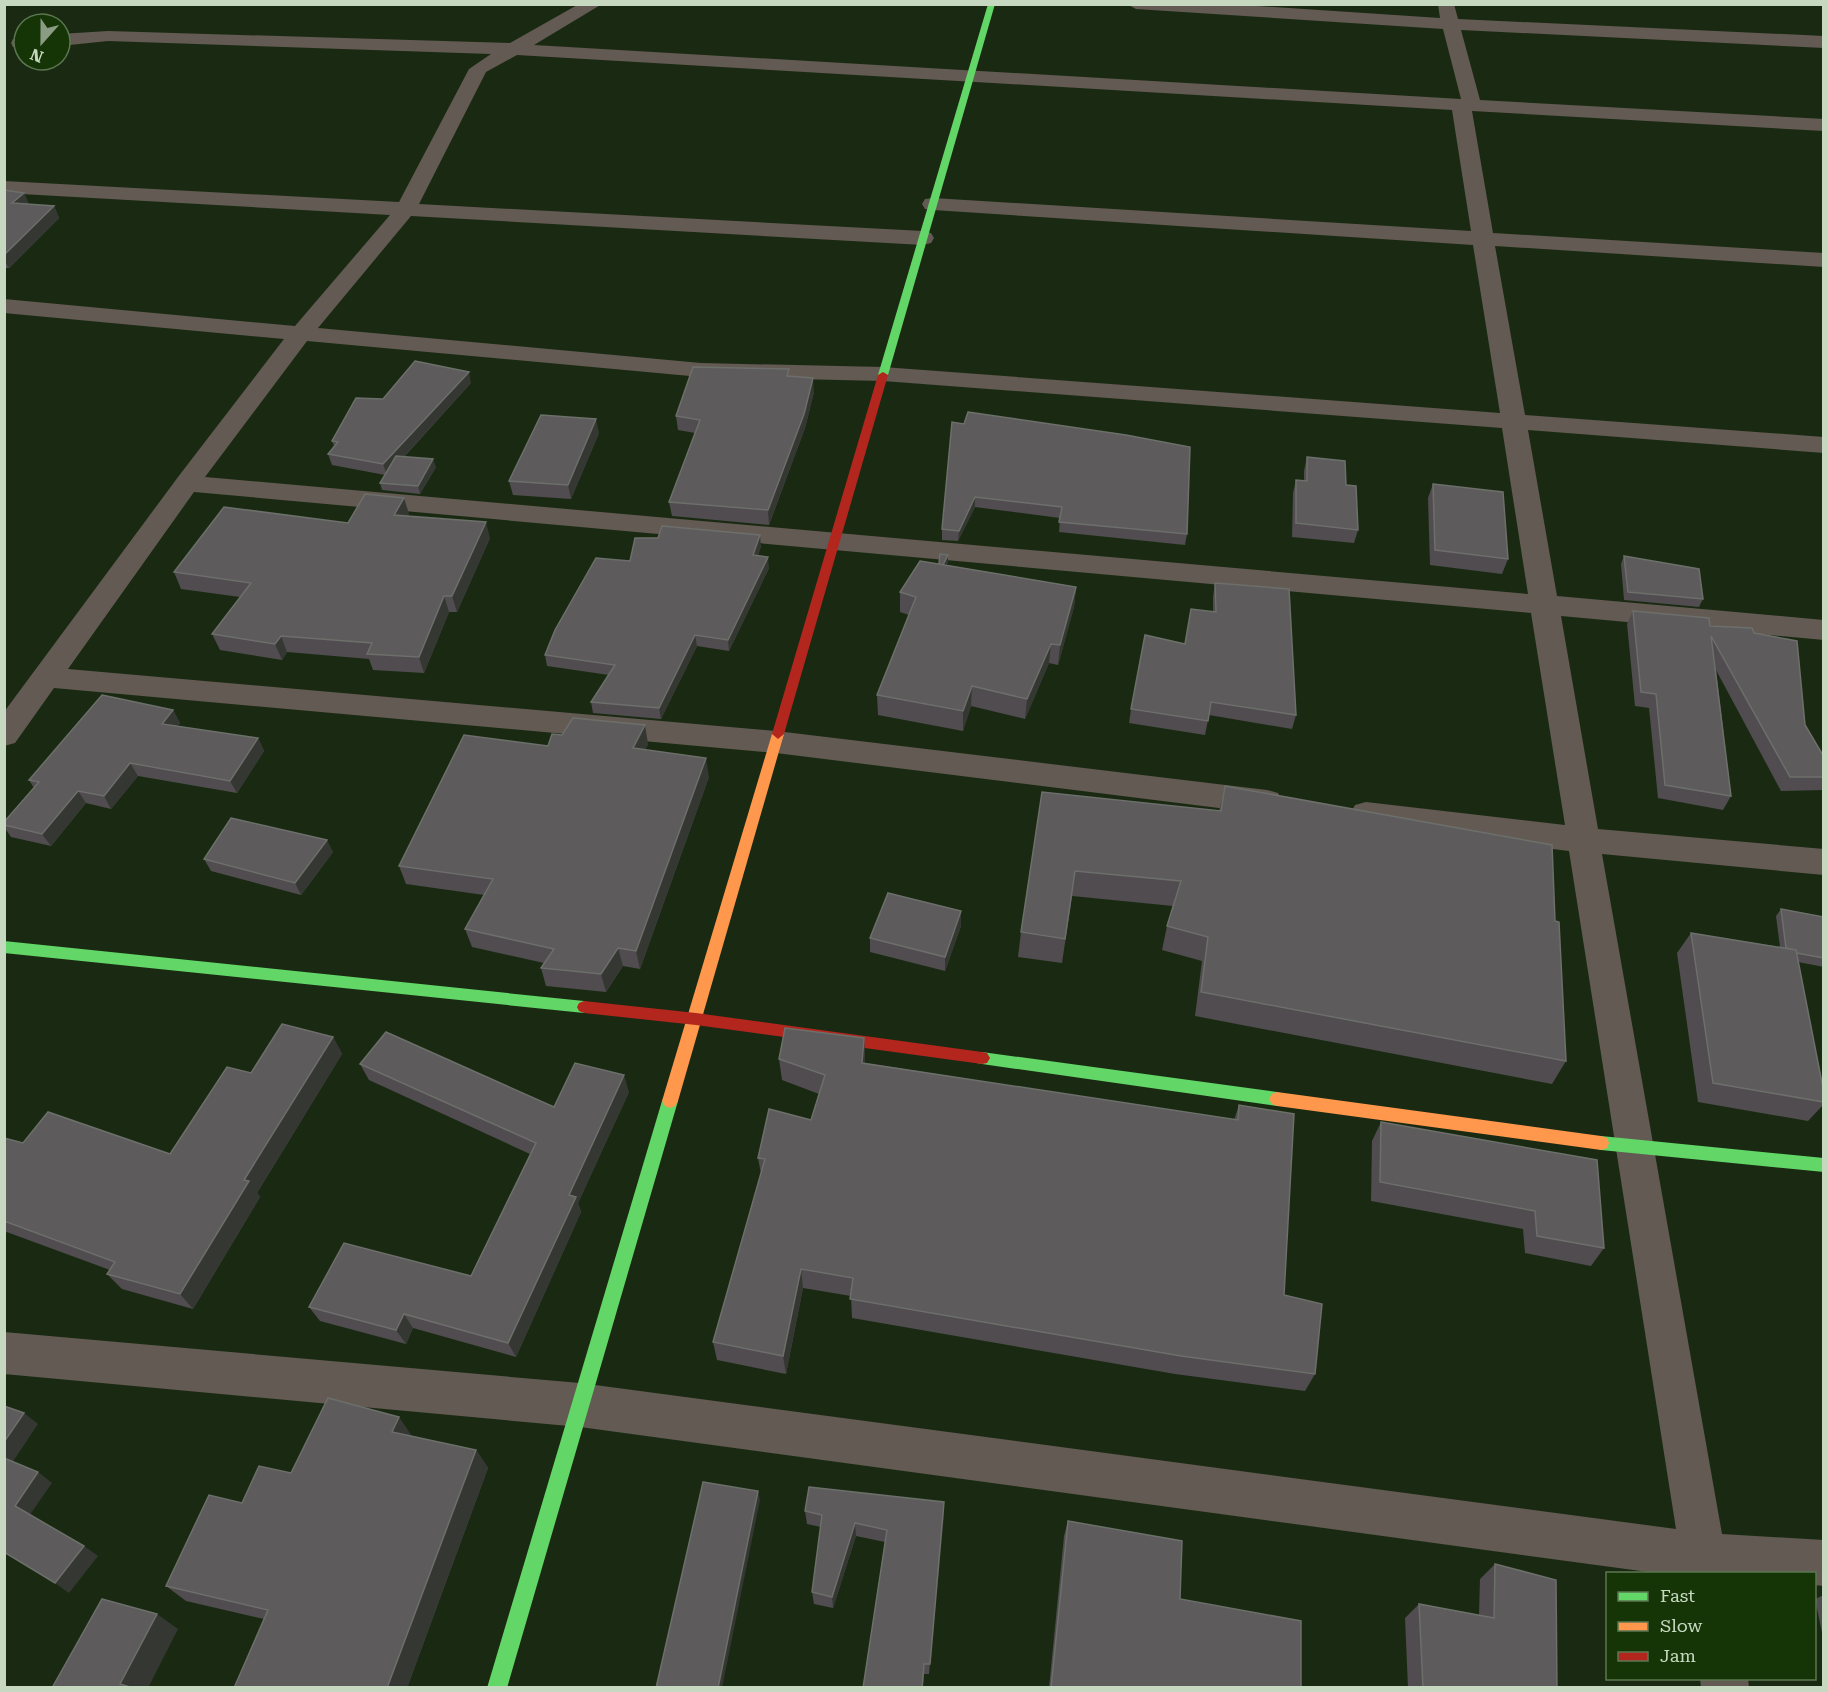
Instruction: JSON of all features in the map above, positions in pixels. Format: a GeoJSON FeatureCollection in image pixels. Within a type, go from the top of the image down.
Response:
{"type":"FeatureCollection","features":[{"type":"Feature","properties":{"kind":"street"},"geometry":{"type":"LineString","coordinates":[[4,735],[187,483],[301,333],[405,209],[478,69],[512,49],[541,36],[593,4]]}},
{"type":"Feature","properties":{"kind":"street"},"geometry":{"type":"LineString","coordinates":[[498,1688],[992,4]]}},
{"type":"Feature","properties":{"kind":"street"},"geometry":{"type":"LineString","coordinates":[[1136,4],[1452,24],[1824,42]]}},
{"type":"Feature","properties":{"kind":"street"},"geometry":{"type":"LineString","coordinates":[[1446,4],[1452,24],[1466,106],[1483,239],[1705,1565]]}},
{"type":"Feature","properties":{"kind":"street"},"geometry":{"type":"LineString","coordinates":[[72,39],[108,36],[512,49],[970,78],[1824,125]]}},
{"type":"Feature","properties":{"kind":"street"},"geometry":{"type":"LineString","coordinates":[[4,187],[923,238]]}},
{"type":"Feature","properties":{"kind":"street"},"geometry":{"type":"LineString","coordinates":[[933,204],[1824,260]]}},
{"type":"Feature","properties":{"kind":"street"},"geometry":{"type":"LineString","coordinates":[[4,306],[701,370],[883,374],[1824,446]]}},
{"type":"Feature","properties":{"kind":"street"},"geometry":{"type":"LineString","coordinates":[[187,483],[1545,607],[1824,630]]}},
{"type":"Feature","properties":{"kind":"street"},"geometry":{"type":"LineString","coordinates":[[46,676],[776,742],[1299,806]]}},
{"type":"Feature","properties":{"kind":"street"},"geometry":{"type":"LineString","coordinates":[[1334,810],[1584,840],[1824,862]]}},
{"type":"Feature","properties":{"kind":"street"},"geometry":{"type":"LineString","coordinates":[[4,947],[696,1019],[1636,1148],[1824,1165]]}},
{"type":"Feature","properties":{"kind":"street"},"geometry":{"type":"LineString","coordinates":[[4,1353],[580,1405],[1705,1565],[1824,1563]]}},
{"type":"Feature","properties":{"kind":"building"},"geometry":{"type":"Polygon","coordinates":[[[4,190],[24,193],[12,203],[54,206],[4,255],[4,190]]]}},
{"type":"Feature","properties":{"kind":"building"},"geometry":{"type":"Polygon","coordinates":[[[415,361],[469,372],[383,464],[328,454],[338,442],[332,441],[356,398],[383,399],[415,361]]]}},
{"type":"Feature","properties":{"kind":"building"},"geometry":{"type":"Polygon","coordinates":[[[693,367],[789,369],[787,376],[813,378],[804,414],[768,510],[669,502],[700,420],[676,416],[693,367]]]}},
{"type":"Feature","properties":{"kind":"building"},"geometry":{"type":"Polygon","coordinates":[[[968,412],[1126,435],[1190,447],[1187,534],[1059,522],[1062,507],[975,497],[959,531],[942,529],[952,422],[964,424],[968,412]]]}},
{"type":"Feature","properties":{"kind":"building"},"geometry":{"type":"Polygon","coordinates":[[[541,415],[596,419],[568,485],[509,481],[541,415]]]}},
{"type":"Feature","properties":{"kind":"building"},"geometry":{"type":"Polygon","coordinates":[[[396,456],[433,459],[418,486],[380,483],[396,456]]]}},
{"type":"Feature","properties":{"kind":"building"},"geometry":{"type":"Polygon","coordinates":[[[1307,457],[1345,461],[1346,485],[1356,486],[1358,530],[1296,523],[1296,480],[1307,481],[1307,457]]]}},
{"type":"Feature","properties":{"kind":"building"},"geometry":{"type":"Polygon","coordinates":[[[1433,484],[1503,492],[1508,559],[1435,550],[1433,484]]]}},
{"type":"Feature","properties":{"kind":"building"},"geometry":{"type":"Polygon","coordinates":[[[365,494],[404,498],[394,515],[486,522],[452,596],[444,596],[419,657],[367,654],[372,643],[281,636],[275,644],[212,634],[251,583],[174,572],[224,507],[348,523],[365,494]]]}},
{"type":"Feature","properties":{"kind":"building"},"geometry":{"type":"Polygon","coordinates":[[[662,526],[760,535],[753,555],[768,557],[728,640],[695,635],[659,708],[591,702],[615,665],[545,655],[555,630],[596,558],[630,561],[635,538],[658,538],[662,526]]]}},
{"type":"Feature","properties":{"kind":"building"},"geometry":{"type":"Polygon","coordinates":[[[940,554],[948,555],[943,565],[939,564],[940,554]]]}},
{"type":"Feature","properties":{"kind":"building"},"geometry":{"type":"Polygon","coordinates":[[[1624,556],[1699,569],[1703,599],[1628,592],[1624,556]]]}},
{"type":"Feature","properties":{"kind":"building"},"geometry":{"type":"Polygon","coordinates":[[[920,561],[1076,587],[1060,645],[1051,644],[1027,699],[972,686],[963,711],[877,695],[916,597],[900,592],[920,561]]]}},
{"type":"Feature","properties":{"kind":"building"},"geometry":{"type":"Polygon","coordinates":[[[1215,583],[1289,589],[1296,715],[1211,702],[1208,721],[1131,709],[1145,635],[1185,644],[1191,609],[1216,612],[1215,583]]]}},
{"type":"Feature","properties":{"kind":"building"},"geometry":{"type":"Polygon","coordinates":[[[1633,611],[1709,618],[1710,626],[1752,628],[1754,633],[1797,641],[1805,725],[1824,757],[1824,777],[1790,777],[1711,636],[1731,796],[1665,785],[1656,694],[1641,692],[1633,611]]]}},
{"type":"Feature","properties":{"kind":"building"},"geometry":{"type":"Polygon","coordinates":[[[102,695],[173,710],[162,724],[258,738],[230,781],[130,763],[104,796],[78,791],[42,834],[4,825],[4,822],[39,782],[29,780],[102,695]]]}},
{"type":"Feature","properties":{"kind":"building"},"geometry":{"type":"Polygon","coordinates":[[[573,718],[645,725],[633,748],[706,758],[636,951],[618,948],[601,974],[541,968],[554,949],[465,929],[493,879],[399,866],[464,735],[548,746],[552,734],[562,735],[573,718]]]}},
{"type":"Feature","properties":{"kind":"building"},"geometry":{"type":"Polygon","coordinates":[[[1225,786],[1552,845],[1555,921],[1559,922],[1566,1061],[1201,992],[1208,937],[1167,926],[1181,881],[1075,871],[1065,939],[1021,932],[1042,792],[1221,811],[1225,786]]]}},
{"type":"Feature","properties":{"kind":"building"},"geometry":{"type":"Polygon","coordinates":[[[231,818],[327,840],[295,883],[204,859],[231,818]]]}},
{"type":"Feature","properties":{"kind":"building"},"geometry":{"type":"Polygon","coordinates":[[[888,893],[961,911],[945,957],[870,938],[888,893]]]}},
{"type":"Feature","properties":{"kind":"building"},"geometry":{"type":"Polygon","coordinates":[[[1781,909],[1824,917],[1824,958],[1797,953],[1796,950],[1786,948],[1781,909]]]}},
{"type":"Feature","properties":{"kind":"building"},"geometry":{"type":"Polygon","coordinates":[[[1691,933],[1796,950],[1824,1102],[1713,1083],[1691,933]]]}},
{"type":"Feature","properties":{"kind":"building"},"geometry":{"type":"Polygon","coordinates":[[[282,1024],[333,1037],[244,1180],[249,1181],[180,1294],[107,1274],[115,1262],[4,1221],[4,1138],[23,1143],[48,1112],[170,1154],[227,1067],[251,1073],[282,1024]]]}},
{"type":"Feature","properties":{"kind":"building"},"geometry":{"type":"Polygon","coordinates":[[[785,1028],[864,1038],[862,1063],[1238,1120],[1239,1105],[1294,1114],[1284,1295],[1322,1304],[1315,1374],[1181,1356],[850,1299],[853,1278],[801,1269],[783,1356],[713,1342],[765,1159],[758,1158],[769,1109],[811,1120],[825,1075],[779,1059],[785,1028]]]}},
{"type":"Feature","properties":{"kind":"building"},"geometry":{"type":"Polygon","coordinates":[[[386,1032],[554,1107],[575,1063],[624,1075],[569,1195],[576,1197],[508,1343],[404,1314],[396,1330],[309,1307],[344,1243],[471,1276],[536,1143],[360,1064],[386,1032]]]}},
{"type":"Feature","properties":{"kind":"building"},"geometry":{"type":"Polygon","coordinates":[[[1381,1122],[1597,1160],[1604,1248],[1537,1236],[1535,1211],[1380,1182],[1381,1122]]]}},
{"type":"Feature","properties":{"kind":"building"},"geometry":{"type":"Polygon","coordinates":[[[328,1398],[399,1417],[392,1432],[476,1450],[387,1688],[234,1688],[268,1610],[166,1586],[209,1495],[242,1503],[259,1466],[291,1473],[328,1398]]]}},
{"type":"Feature","properties":{"kind":"building"},"geometry":{"type":"Polygon","coordinates":[[[4,1406],[24,1413],[4,1442],[4,1406]]]}},
{"type":"Feature","properties":{"kind":"building"},"geometry":{"type":"Polygon","coordinates":[[[4,1458],[38,1472],[15,1506],[84,1546],[55,1583],[4,1552],[4,1458]]]}},
{"type":"Feature","properties":{"kind":"building"},"geometry":{"type":"Polygon","coordinates":[[[703,1482],[758,1491],[718,1688],[656,1688],[703,1482]]]}},
{"type":"Feature","properties":{"kind":"building"},"geometry":{"type":"Polygon","coordinates":[[[809,1487],[944,1502],[930,1664],[924,1664],[922,1688],[863,1688],[887,1530],[855,1523],[832,1597],[812,1592],[822,1515],[805,1511],[809,1487]]]}},
{"type":"Feature","properties":{"kind":"building"},"geometry":{"type":"Polygon","coordinates":[[[1068,1521],[1182,1541],[1180,1599],[1301,1621],[1301,1688],[1051,1688],[1068,1521]]]}},
{"type":"Feature","properties":{"kind":"building"},"geometry":{"type":"Polygon","coordinates":[[[1495,1564],[1556,1580],[1557,1688],[1423,1688],[1419,1604],[1494,1618],[1495,1564]]]}},
{"type":"Feature","properties":{"kind":"building"},"geometry":{"type":"Polygon","coordinates":[[[102,1599],[157,1614],[120,1684],[133,1688],[52,1688],[102,1599]]]}},
{"type":"Feature","properties":{"kind":"traffic: fast"},"geometry":{"type":"LineString","coordinates":[[883,375],[992,4]]}},
{"type":"Feature","properties":{"kind":"traffic: fast"},"geometry":{"type":"LineString","coordinates":[[4,947],[584,1007]]}},
{"type":"Feature","properties":{"kind":"traffic: fast"},"geometry":{"type":"LineString","coordinates":[[982,1058],[1277,1099]]}},
{"type":"Feature","properties":{"kind":"traffic: fast"},"geometry":{"type":"LineString","coordinates":[[497,1688],[670,1101]]}},
{"type":"Feature","properties":{"kind":"traffic: fast"},"geometry":{"type":"LineString","coordinates":[[1601,1143],[1824,1165]]}},
{"type":"Feature","properties":{"kind":"traffic: slow"},"geometry":{"type":"LineString","coordinates":[[670,1101],[778,734]]}},
{"type":"Feature","properties":{"kind":"traffic: slow"},"geometry":{"type":"LineString","coordinates":[[1277,1099],[1601,1143]]}},
{"type":"Feature","properties":{"kind":"traffic: jam"},"geometry":{"type":"LineString","coordinates":[[778,734],[883,375]]}},
{"type":"Feature","properties":{"kind":"traffic: jam"},"geometry":{"type":"LineString","coordinates":[[584,1007],[696,1019],[982,1058]]}}]}
